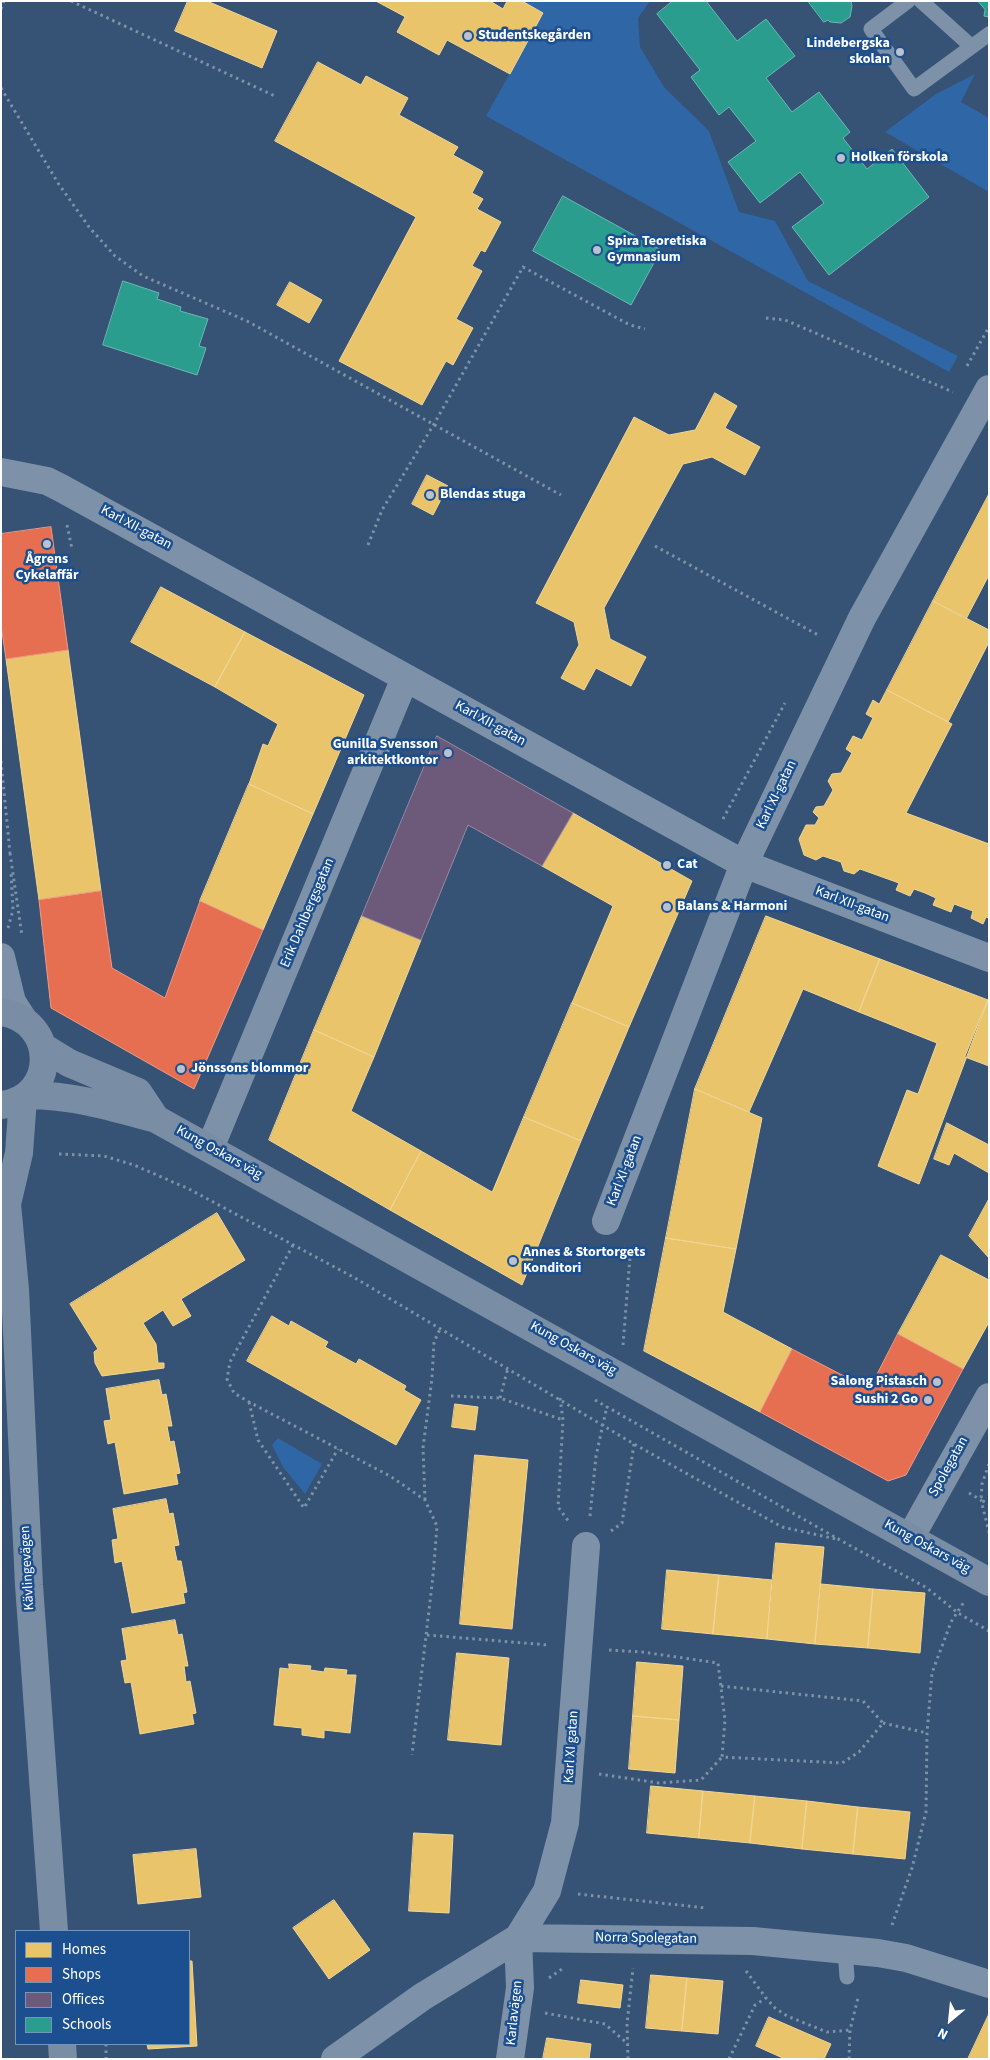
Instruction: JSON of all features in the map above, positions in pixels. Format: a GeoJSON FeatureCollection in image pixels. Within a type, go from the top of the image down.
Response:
{"type":"FeatureCollection","features":[{"type":"Feature","properties":{"kind":"main road","name":"Kung Oskars väg"},"geometry":{"type":"LineString","coordinates":[[12,1015],[36,1032],[43,1047],[69,1063],[138,1092],[156,1118]]}},
{"type":"Feature","properties":{"kind":"main road"},"geometry":{"type":"LineString","coordinates":[[17,1099],[37,1084],[42,1073],[43,1047]]}},
{"type":"Feature","properties":{"kind":"main road","name":"Kung Oskars väg"},"geometry":{"type":"LineString","coordinates":[[17,1099],[54,1095],[82,1099],[156,1118],[989,1582]]}},
{"type":"Feature","properties":{"kind":"main road","name":"Kävlingevägen"},"geometry":{"type":"LineString","coordinates":[[17,1099],[19,1153],[4,1195],[15,1289],[29,1595],[54,1930]]}},
{"type":"Feature","properties":{"kind":"main road"},"geometry":{"type":"LineString","coordinates":[[62,2045],[63,2059]]}},
{"type":"Feature","properties":{"kind":"street","name":"Karl XI-gatan"},"geometry":{"type":"LineString","coordinates":[[606,1220],[744,864],[862,618],[980,426],[989,389]]}},
{"type":"Feature","properties":{"kind":"street","name":"Karl XII-gatan"},"geometry":{"type":"LineString","coordinates":[[1,472],[46,481],[61,488],[275,604],[405,678],[744,864],[989,958]]}},
{"type":"Feature","properties":{"kind":"street","name":"Erik Dahlbergsgatan"},"geometry":{"type":"LineString","coordinates":[[210,1148],[405,678]]}},
{"type":"Feature","properties":{"kind":"street"},"geometry":{"type":"LineString","coordinates":[[4,946],[12,1015]]}},
{"type":"Feature","properties":{"kind":"street","name":"Spolegatan"},"geometry":{"type":"LineString","coordinates":[[910,1538],[989,1397]]}},
{"type":"Feature","properties":{"kind":"street","name":"Karl XI gatan"},"geometry":{"type":"LineString","coordinates":[[518,1938],[547,1891],[565,1823],[586,1546]]}},
{"type":"Feature","properties":{"kind":"street"},"geometry":{"type":"LineString","coordinates":[[336,2059],[422,1997],[518,1938]]}},
{"type":"Feature","properties":{"kind":"street","name":"Norra Spolegatan"},"geometry":{"type":"LineString","coordinates":[[518,1938],[753,1941],[846,1963],[878,1953],[906,1958],[989,1984]]}},
{"type":"Feature","properties":{"kind":"street","name":"Karlavägen"},"geometry":{"type":"LineString","coordinates":[[510,2059],[519,1998],[518,1938]]}},
{"type":"Feature","properties":{"kind":"lane"},"geometry":{"type":"LineString","coordinates":[[908,1],[871,29],[914,89],[989,34]]}},
{"type":"Feature","properties":{"kind":"lane"},"geometry":{"type":"LineString","coordinates":[[921,1],[971,46]]}},
{"type":"Feature","properties":{"kind":"path"},"geometry":{"type":"LineString","coordinates":[[1,9],[4,1]]}},
{"type":"Feature","properties":{"kind":"path"},"geometry":{"type":"LineString","coordinates":[[71,1],[277,97]]}},
{"type":"Feature","properties":{"kind":"path"},"geometry":{"type":"LineString","coordinates":[[1,88],[58,183],[89,227],[115,256],[143,276],[247,321],[561,495]]}},
{"type":"Feature","properties":{"kind":"path"},"geometry":{"type":"LineString","coordinates":[[368,544],[382,510],[434,424],[523,267],[630,325],[646,329]]}},
{"type":"Feature","properties":{"kind":"path"},"geometry":{"type":"LineString","coordinates":[[766,318],[785,320],[953,392]]}},
{"type":"Feature","properties":{"kind":"path"},"geometry":{"type":"LineString","coordinates":[[655,546],[821,637]]}},
{"type":"Feature","properties":{"kind":"path"},"geometry":{"type":"LineString","coordinates":[[1,761],[10,853],[13,910],[4,946]]}},
{"type":"Feature","properties":{"kind":"path"},"geometry":{"type":"LineString","coordinates":[[10,853],[23,942]]}},
{"type":"Feature","properties":{"kind":"path"},"geometry":{"type":"LineString","coordinates":[[59,1154],[104,1156],[134,1165],[189,1189],[440,1328],[560,1398],[634,1444],[782,1527],[840,1540]]}},
{"type":"Feature","properties":{"kind":"path"},"geometry":{"type":"LineString","coordinates":[[606,1220],[630,1257],[622,1345],[615,1373]]}},
{"type":"Feature","properties":{"kind":"path"},"geometry":{"type":"LineString","coordinates":[[293,1245],[230,1362],[226,1378],[234,1393],[390,1476],[425,1500]]}},
{"type":"Feature","properties":{"kind":"path"},"geometry":{"type":"LineString","coordinates":[[412,1755],[427,1635],[437,1526],[425,1500],[424,1448],[434,1342],[440,1328]]}},
{"type":"Feature","properties":{"kind":"path"},"geometry":{"type":"LineString","coordinates":[[500,1398],[508,1368]]}},
{"type":"Feature","properties":{"kind":"path"},"geometry":{"type":"LineString","coordinates":[[451,1396],[500,1398],[563,1420]]}},
{"type":"Feature","properties":{"kind":"path"},"geometry":{"type":"LineString","coordinates":[[560,1398],[563,1420],[558,1507],[586,1546]]}},
{"type":"Feature","properties":{"kind":"path"},"geometry":{"type":"LineString","coordinates":[[249,1402],[258,1440],[304,1508],[338,1449]]}},
{"type":"Feature","properties":{"kind":"path"},"geometry":{"type":"LineString","coordinates":[[586,1546],[596,1456],[607,1408],[927,1588],[958,1613],[989,1631]]}},
{"type":"Feature","properties":{"kind":"path"},"geometry":{"type":"LineString","coordinates":[[586,1546],[622,1523],[634,1444]]}},
{"type":"Feature","properties":{"kind":"path"},"geometry":{"type":"LineString","coordinates":[[989,1464],[982,1484],[981,1500],[989,1504]]}},
{"type":"Feature","properties":{"kind":"path"},"geometry":{"type":"LineString","coordinates":[[878,1953],[889,1934],[912,1868],[926,1812],[927,1732],[932,1673],[951,1622],[958,1613]]}},
{"type":"Feature","properties":{"kind":"path"},"geometry":{"type":"LineString","coordinates":[[427,1635],[642,1652],[718,1663],[725,1720],[722,1757],[702,1780],[659,1783],[595,1773],[569,1782]]}},
{"type":"Feature","properties":{"kind":"path"},"geometry":{"type":"LineString","coordinates":[[721,1686],[863,1701],[883,1723],[927,1732]]}},
{"type":"Feature","properties":{"kind":"path"},"geometry":{"type":"LineString","coordinates":[[722,1757],[842,1763],[859,1752],[883,1723]]}},
{"type":"Feature","properties":{"kind":"path"},"geometry":{"type":"LineString","coordinates":[[628,2059],[628,2024],[634,1958]]}},
{"type":"Feature","properties":{"kind":"path"},"geometry":{"type":"LineString","coordinates":[[519,1998],[568,1965]]}},
{"type":"Feature","properties":{"kind":"path"},"geometry":{"type":"LineString","coordinates":[[849,2059],[850,2030],[858,1996]]}},
{"type":"Feature","properties":{"kind":"path"},"geometry":{"type":"LineString","coordinates":[[519,1998],[606,2024],[628,2045]]}},
{"type":"Feature","properties":{"kind":"path"},"geometry":{"type":"LineString","coordinates":[[730,2059],[756,2005],[766,1998],[775,2008],[787,2016],[827,2032],[850,2030]]}},
{"type":"Feature","properties":{"kind":"path"},"geometry":{"type":"LineString","coordinates":[[106,2045],[106,2059]]}},
{"type":"Feature","properties":{"kind":"shaded area"},"geometry":{"type":"Polygon","coordinates":[[[522,1],[650,1],[638,18],[640,47],[664,87],[709,131],[739,212],[775,221],[808,281],[958,356],[949,372],[486,116],[543,14],[522,1]]]}},
{"type":"Feature","properties":{"kind":"shaded area"},"geometry":{"type":"Polygon","coordinates":[[[975,74],[961,102],[989,118],[989,192],[885,132],[936,94],[975,74]]]}},
{"type":"Feature","properties":{"kind":"shaded area"},"geometry":{"type":"Polygon","coordinates":[[[278,1438],[322,1464],[305,1494],[283,1467],[272,1445],[278,1438]]]}},
{"type":"Feature","properties":{"kind":"building: Homes"},"geometry":{"type":"Polygon","coordinates":[[[188,1],[207,1],[277,31],[262,68],[175,31],[188,1]]]}},
{"type":"Feature","properties":{"kind":"building: Homes","name":"Studentskegården"},"geometry":{"type":"Polygon","coordinates":[[[376,1],[490,1],[503,9],[507,1],[522,1],[543,13],[510,74],[447,40],[439,55],[397,32],[405,17],[376,1]]]}},
{"type":"Feature","properties":{"kind":"building: Homes"},"geometry":{"type":"Polygon","coordinates":[[[318,62],[361,85],[366,76],[408,98],[399,115],[458,147],[453,155],[483,172],[472,193],[483,199],[477,209],[501,222],[485,252],[481,250],[472,266],[482,271],[456,319],[473,328],[453,365],[446,361],[422,405],[339,361],[416,217],[275,141],[318,62]]]}},
{"type":"Feature","properties":{"kind":"building: Homes"},"geometry":{"type":"Polygon","coordinates":[[[290,282],[322,300],[309,323],[277,305],[290,282]]]}},
{"type":"Feature","properties":{"kind":"building: Homes"},"geometry":{"type":"Polygon","coordinates":[[[715,393],[737,406],[725,428],[760,447],[745,475],[712,457],[683,464],[604,608],[610,639],[646,657],[631,686],[596,668],[584,690],[561,678],[579,645],[574,622],[536,603],[634,417],[669,435],[695,430],[715,393]]]}},
{"type":"Feature","properties":{"kind":"building: Homes","name":"Blendas stuga"},"geometry":{"type":"Polygon","coordinates":[[[427,475],[448,486],[433,515],[412,504],[427,475]]]}},
{"type":"Feature","properties":{"kind":"building: Homes"},"geometry":{"type":"Polygon","coordinates":[[[989,494],[989,575],[966,619],[933,601],[989,494]]]}},
{"type":"Feature","properties":{"kind":"building: Homes"},"geometry":{"type":"Polygon","coordinates":[[[161,587],[245,632],[215,687],[131,642],[161,587]]]}},
{"type":"Feature","properties":{"kind":"building: Homes"},"geometry":{"type":"Polygon","coordinates":[[[933,601],[989,630],[989,642],[948,722],[887,690],[933,601]]]}},
{"type":"Feature","properties":{"kind":"building: Homes"},"geometry":{"type":"Polygon","coordinates":[[[245,632],[364,695],[313,814],[249,784],[263,744],[268,746],[278,724],[215,687],[245,632]]]}},
{"type":"Feature","properties":{"kind":"building: Homes"},"geometry":{"type":"Polygon","coordinates":[[[68,650],[101,891],[39,900],[6,659],[68,650]]]}},
{"type":"Feature","properties":{"kind":"building: Homes"},"geometry":{"type":"Polygon","coordinates":[[[887,690],[952,724],[906,813],[989,844],[989,918],[986,917],[983,924],[971,918],[973,911],[954,904],[951,912],[933,905],[936,898],[925,893],[914,889],[910,896],[896,890],[899,883],[860,869],[854,874],[844,871],[841,862],[823,856],[816,860],[804,855],[799,839],[806,825],[815,825],[819,818],[813,812],[816,807],[824,806],[833,790],[828,781],[832,774],[841,773],[852,753],[846,749],[853,736],[862,740],[873,718],[866,714],[873,700],[879,704],[887,690]]]}},
{"type":"Feature","properties":{"kind":"building: Homes"},"geometry":{"type":"Polygon","coordinates":[[[249,784],[313,814],[263,930],[200,901],[249,784]]]}},
{"type":"Feature","properties":{"kind":"building: Homes"},"geometry":{"type":"Polygon","coordinates":[[[573,813],[692,881],[629,1027],[572,1003],[613,906],[542,866],[573,813]]]}},
{"type":"Feature","properties":{"kind":"building: Homes"},"geometry":{"type":"Polygon","coordinates":[[[362,916],[421,940],[374,1057],[314,1030],[362,916]]]}},
{"type":"Feature","properties":{"kind":"building: Homes"},"geometry":{"type":"Polygon","coordinates":[[[766,916],[880,959],[859,1012],[803,989],[749,1112],[695,1089],[766,916]]]}},
{"type":"Feature","properties":{"kind":"building: Homes"},"geometry":{"type":"Polygon","coordinates":[[[880,959],[988,1000],[919,1184],[878,1166],[907,1090],[918,1094],[937,1043],[859,1012],[880,959]]]}},
{"type":"Feature","properties":{"kind":"building: Homes"},"geometry":{"type":"Polygon","coordinates":[[[989,1000],[989,1066],[965,1057],[989,1000]]]}},
{"type":"Feature","properties":{"kind":"building: Homes"},"geometry":{"type":"Polygon","coordinates":[[[572,1003],[629,1027],[581,1141],[524,1117],[572,1003]]]}},
{"type":"Feature","properties":{"kind":"building: Homes"},"geometry":{"type":"Polygon","coordinates":[[[314,1030],[374,1057],[351,1111],[421,1151],[390,1210],[269,1140],[314,1030]]]}},
{"type":"Feature","properties":{"kind":"building: Homes"},"geometry":{"type":"Polygon","coordinates":[[[695,1089],[762,1118],[736,1249],[666,1238],[695,1089]]]}},
{"type":"Feature","properties":{"kind":"building: Homes"},"geometry":{"type":"Polygon","coordinates":[[[524,1117],[581,1141],[522,1285],[390,1210],[421,1151],[492,1192],[524,1117]]]}},
{"type":"Feature","properties":{"kind":"building: Homes"},"geometry":{"type":"Polygon","coordinates":[[[947,1123],[989,1145],[989,1173],[954,1153],[949,1165],[934,1159],[947,1123]]]}},
{"type":"Feature","properties":{"kind":"building: Homes"},"geometry":{"type":"Polygon","coordinates":[[[989,1199],[989,1258],[969,1236],[989,1199]]]}},
{"type":"Feature","properties":{"kind":"building: Homes"},"geometry":{"type":"Polygon","coordinates":[[[217,1213],[245,1260],[181,1299],[191,1316],[173,1326],[163,1310],[143,1323],[156,1344],[158,1363],[164,1363],[164,1368],[102,1376],[95,1363],[94,1352],[98,1349],[70,1304],[217,1213]]]}},
{"type":"Feature","properties":{"kind":"building: Homes"},"geometry":{"type":"Polygon","coordinates":[[[666,1238],[736,1249],[723,1312],[792,1349],[760,1412],[644,1351],[666,1238]]]}},
{"type":"Feature","properties":{"kind":"building: Homes"},"geometry":{"type":"Polygon","coordinates":[[[941,1255],[989,1280],[989,1322],[963,1369],[898,1334],[941,1255]]]}},
{"type":"Feature","properties":{"kind":"building: Homes"},"geometry":{"type":"Polygon","coordinates":[[[272,1316],[289,1326],[291,1321],[328,1342],[325,1347],[356,1364],[359,1359],[406,1386],[404,1390],[421,1400],[396,1445],[247,1361],[272,1316]]]}},
{"type":"Feature","properties":{"kind":"building: Homes"},"geometry":{"type":"Polygon","coordinates":[[[159,1380],[162,1395],[166,1394],[172,1426],[167,1426],[170,1442],[174,1441],[180,1473],[176,1474],[178,1484],[124,1494],[115,1442],[108,1444],[104,1421],[111,1420],[106,1389],[159,1380]]]}},
{"type":"Feature","properties":{"kind":"building: Homes"},"geometry":{"type":"Polygon","coordinates":[[[455,1404],[478,1407],[475,1430],[452,1427],[455,1404]]]}},
{"type":"Feature","properties":{"kind":"building: Homes"},"geometry":{"type":"Polygon","coordinates":[[[475,1455],[528,1460],[512,1629],[460,1624],[475,1455]]]}},
{"type":"Feature","properties":{"kind":"building: Homes"},"geometry":{"type":"Polygon","coordinates":[[[166,1499],[169,1514],[173,1513],[179,1545],[174,1546],[177,1561],[181,1561],[187,1592],[183,1593],[185,1603],[132,1613],[122,1561],[115,1563],[112,1540],[118,1539],[113,1509],[166,1499]]]}},
{"type":"Feature","properties":{"kind":"building: Homes"},"geometry":{"type":"Polygon","coordinates":[[[776,1543],[824,1547],[815,1644],[767,1639],[776,1543]]]}},
{"type":"Feature","properties":{"kind":"building: Homes"},"geometry":{"type":"Polygon","coordinates":[[[667,1570],[719,1575],[713,1634],[662,1629],[667,1570]]]}},
{"type":"Feature","properties":{"kind":"building: Homes"},"geometry":{"type":"Polygon","coordinates":[[[719,1575],[772,1580],[767,1639],[713,1634],[719,1575]]]}},
{"type":"Feature","properties":{"kind":"building: Homes"},"geometry":{"type":"Polygon","coordinates":[[[821,1584],[873,1589],[868,1648],[815,1644],[821,1584]]]}},
{"type":"Feature","properties":{"kind":"building: Homes"},"geometry":{"type":"Polygon","coordinates":[[[873,1589],[925,1593],[920,1653],[868,1648],[873,1589]]]}},
{"type":"Feature","properties":{"kind":"building: Homes"},"geometry":{"type":"Polygon","coordinates":[[[175,1620],[178,1635],[182,1634],[188,1666],[184,1666],[186,1682],[190,1681],[196,1713],[192,1714],[194,1724],[140,1734],[131,1682],[125,1683],[121,1661],[127,1660],[122,1629],[175,1620]]]}},
{"type":"Feature","properties":{"kind":"building: Homes"},"geometry":{"type":"Polygon","coordinates":[[[457,1653],[509,1658],[501,1745],[448,1740],[457,1653]]]}},
{"type":"Feature","properties":{"kind":"building: Homes"},"geometry":{"type":"Polygon","coordinates":[[[637,1662],[683,1666],[679,1720],[633,1716],[637,1662]]]}},
{"type":"Feature","properties":{"kind":"building: Homes"},"geometry":{"type":"Polygon","coordinates":[[[289,1664],[311,1666],[310,1670],[324,1672],[325,1668],[347,1670],[346,1675],[356,1675],[350,1733],[324,1730],[324,1738],[302,1735],[302,1728],[274,1725],[280,1668],[289,1669],[289,1664]]]}},
{"type":"Feature","properties":{"kind":"building: Homes"},"geometry":{"type":"Polygon","coordinates":[[[633,1716],[679,1720],[675,1773],[629,1769],[633,1716]]]}},
{"type":"Feature","properties":{"kind":"building: Homes"},"geometry":{"type":"Polygon","coordinates":[[[651,1786],[703,1791],[699,1838],[647,1833],[651,1786]]]}},
{"type":"Feature","properties":{"kind":"building: Homes"},"geometry":{"type":"Polygon","coordinates":[[[703,1791],[755,1796],[750,1843],[699,1838],[703,1791]]]}},
{"type":"Feature","properties":{"kind":"building: Homes"},"geometry":{"type":"Polygon","coordinates":[[[755,1796],[807,1801],[802,1849],[750,1843],[755,1796]]]}},
{"type":"Feature","properties":{"kind":"building: Homes"},"geometry":{"type":"Polygon","coordinates":[[[807,1801],[858,1807],[853,1854],[802,1849],[807,1801]]]}},
{"type":"Feature","properties":{"kind":"building: Homes"},"geometry":{"type":"Polygon","coordinates":[[[858,1807],[910,1812],[905,1859],[853,1854],[858,1807]]]}},
{"type":"Feature","properties":{"kind":"building: Homes"},"geometry":{"type":"Polygon","coordinates":[[[414,1833],[453,1835],[449,1913],[409,1911],[414,1833]]]}},
{"type":"Feature","properties":{"kind":"building: Homes"},"geometry":{"type":"Polygon","coordinates":[[[196,1849],[201,1897],[138,1904],[133,1855],[196,1849]]]}},
{"type":"Feature","properties":{"kind":"building: Homes"},"geometry":{"type":"Polygon","coordinates":[[[334,1900],[370,1950],[329,1979],[293,1928],[334,1900]]]}},
{"type":"Feature","properties":{"kind":"building: Homes"},"geometry":{"type":"Polygon","coordinates":[[[190,1961],[192,1961],[197,2046],[148,2049],[147,2045],[190,2045],[190,1961]]]}},
{"type":"Feature","properties":{"kind":"building: Homes"},"geometry":{"type":"Polygon","coordinates":[[[651,1975],[687,1978],[682,2031],[646,2028],[651,1975]]]}},
{"type":"Feature","properties":{"kind":"building: Homes"},"geometry":{"type":"Polygon","coordinates":[[[687,1978],[723,1981],[718,2034],[682,2031],[687,1978]]]}},
{"type":"Feature","properties":{"kind":"building: Homes"},"geometry":{"type":"Polygon","coordinates":[[[581,1980],[623,1985],[620,2008],[578,2003],[581,1980]]]}},
{"type":"Feature","properties":{"kind":"building: Homes"},"geometry":{"type":"Polygon","coordinates":[[[989,2014],[989,2059],[968,2059],[989,2014]]]}},
{"type":"Feature","properties":{"kind":"building: Homes"},"geometry":{"type":"Polygon","coordinates":[[[769,2017],[831,2044],[824,2059],[785,2059],[756,2046],[769,2017]]]}},
{"type":"Feature","properties":{"kind":"building: Homes"},"geometry":{"type":"Polygon","coordinates":[[[547,2038],[591,2044],[589,2059],[543,2059],[547,2038]]]}},
{"type":"Feature","properties":{"kind":"building: Shops"},"geometry":{"type":"Polygon","coordinates":[[[51,527],[68,650],[6,659],[1,625],[1,534],[51,527]]]}},
{"type":"Feature","properties":{"kind":"building: Shops"},"geometry":{"type":"Polygon","coordinates":[[[101,891],[112,968],[165,998],[200,901],[263,930],[194,1089],[51,1008],[39,900],[101,891]]]}},
{"type":"Feature","properties":{"kind":"building: Shops"},"geometry":{"type":"Polygon","coordinates":[[[898,1334],[963,1369],[906,1475],[888,1481],[760,1412],[792,1349],[869,1389],[898,1334]]]}},
{"type":"Feature","properties":{"kind":"building: Offices"},"geometry":{"type":"Polygon","coordinates":[[[437,736],[573,813],[542,866],[468,825],[421,940],[362,916],[437,736]]]}},
{"type":"Feature","properties":{"kind":"building: Schools"},"geometry":{"type":"Polygon","coordinates":[[[673,1],[706,1],[737,41],[766,19],[795,56],[766,78],[792,112],[819,92],[850,132],[843,138],[867,169],[892,149],[929,197],[829,275],[792,227],[824,203],[800,172],[760,203],[728,162],[756,141],[729,107],[719,115],[691,77],[700,70],[657,14],[673,1]]]}},
{"type":"Feature","properties":{"kind":"building: Schools"},"geometry":{"type":"Polygon","coordinates":[[[808,1],[853,1],[851,3],[850,17],[841,23],[828,20],[824,22],[808,1]]]}},
{"type":"Feature","properties":{"kind":"building: Schools"},"geometry":{"type":"Polygon","coordinates":[[[978,1],[989,1],[989,17],[984,16],[985,10],[978,1]]]}},
{"type":"Feature","properties":{"kind":"building: Schools","name":"Spira Teoretiska Gymnasium"},"geometry":{"type":"Polygon","coordinates":[[[563,196],[661,250],[631,305],[533,251],[563,196]]]}},
{"type":"Feature","properties":{"kind":"building: Schools"},"geometry":{"type":"Polygon","coordinates":[[[123,281],[159,293],[157,299],[181,307],[180,311],[208,319],[199,346],[206,348],[197,375],[103,345],[123,281]]]}},
{"type":"Feature","properties":{"kind":"place","name":"Studentskegården"},"geometry":{"type":"Point","coordinates":[468,36]}},
{"type":"Feature","properties":{"kind":"place","name":"Lindebergska skolan"},"geometry":{"type":"Point","coordinates":[900,52]}},
{"type":"Feature","properties":{"kind":"place","name":"Holken förskola"},"geometry":{"type":"Point","coordinates":[841,158]}},
{"type":"Feature","properties":{"kind":"place","name":"Spira Teoretiska Gymnasium"},"geometry":{"type":"Point","coordinates":[597,250]}},
{"type":"Feature","properties":{"kind":"place","name":"Blendas stuga"},"geometry":{"type":"Point","coordinates":[430,495]}},
{"type":"Feature","properties":{"kind":"place","name":"Ågrens Cykelaffär"},"geometry":{"type":"Point","coordinates":[47,544]}},
{"type":"Feature","properties":{"kind":"place","name":"Gunilla Svensson arkitektkontor"},"geometry":{"type":"Point","coordinates":[448,753]}},
{"type":"Feature","properties":{"kind":"place","name":"Cat"},"geometry":{"type":"Point","coordinates":[667,865]}},
{"type":"Feature","properties":{"kind":"place","name":"Balans & Harmoni"},"geometry":{"type":"Point","coordinates":[667,907]}},
{"type":"Feature","properties":{"kind":"place","name":"Jönssons blommor"},"geometry":{"type":"Point","coordinates":[181,1069]}},
{"type":"Feature","properties":{"kind":"place","name":"Annes & Stortorgets Konditori"},"geometry":{"type":"Point","coordinates":[513,1261]}},
{"type":"Feature","properties":{"kind":"place","name":"Salong Pistasch"},"geometry":{"type":"Point","coordinates":[937,1382]}},
{"type":"Feature","properties":{"kind":"place","name":"Sushi 2 Go"},"geometry":{"type":"Point","coordinates":[928,1400]}}]}
